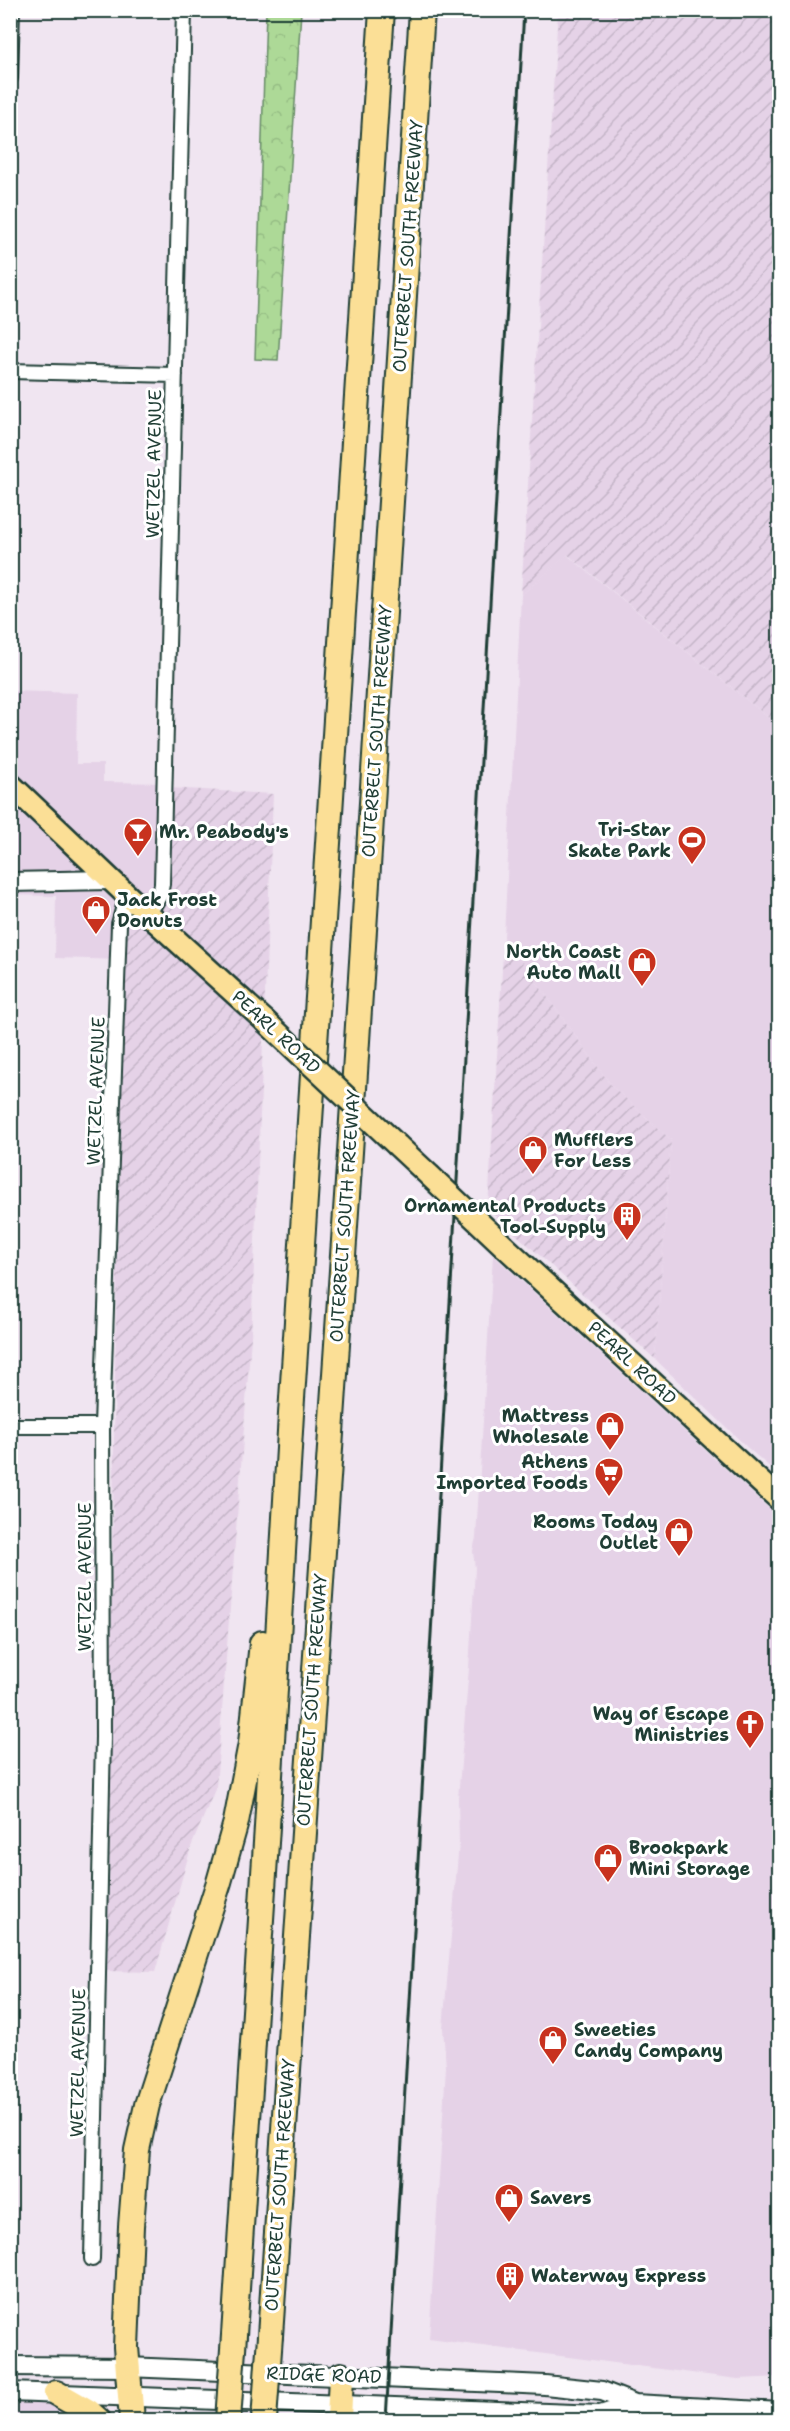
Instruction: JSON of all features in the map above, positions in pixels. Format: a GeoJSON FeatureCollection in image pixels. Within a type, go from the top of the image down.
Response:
{"type":"FeatureCollection","features":[{"type":"Feature","properties":{"kind":"highway","name":"OUTERBELT SOUTH FREEWAY"},"geometry":{"type":"LineString","coordinates":[[228,2421],[382,10]]}},
{"type":"Feature","properties":{"kind":"highway","name":"OUTERBELT SOUTH FREEWAY"},"geometry":{"type":"LineString","coordinates":[[264,2421],[414,166],[422,10]]}},
{"type":"Feature","properties":{"kind":"highway"},"geometry":{"type":"LineString","coordinates":[[414,166],[438,10]]}},
{"type":"Feature","properties":{"kind":"highway"},"geometry":{"type":"LineString","coordinates":[[132,2421],[126,2347],[137,2150],[147,2105],[219,1882],[246,1776],[259,1679],[269,1564],[291,1414]]}},
{"type":"Feature","properties":{"kind":"highway"},"geometry":{"type":"LineString","coordinates":[[340,2413],[341,2375]]}},
{"type":"Feature","properties":{"kind":"highway"},"geometry":{"type":"LineString","coordinates":[[56,2393],[89,2412],[98,2421]]}},
{"type":"Feature","properties":{"kind":"main road","name":"PEARL ROAD"},"geometry":{"type":"LineString","coordinates":[[10,784],[110,880],[264,1020],[504,1246],[780,1500]]}},
{"type":"Feature","properties":{"kind":"main road"},"geometry":{"type":"LineString","coordinates":[[10,882],[110,880]]}},
{"type":"Feature","properties":{"kind":"main road","name":"RIDGE ROAD"},"geometry":{"type":"LineString","coordinates":[[10,2366],[127,2367],[545,2385],[602,2391],[636,2404],[780,2412]]}},
{"type":"Feature","properties":{"kind":"main road","name":"RIDGE ROAD"},"geometry":{"type":"LineString","coordinates":[[10,2392],[130,2396],[340,2413],[600,2415],[636,2404]]}},
{"type":"Feature","properties":{"kind":"street"},"geometry":{"type":"LineString","coordinates":[[10,78],[12,10]]}},
{"type":"Feature","properties":{"kind":"street","name":"WETZEL AVENUE"},"geometry":{"type":"LineString","coordinates":[[148,915],[160,895],[162,884],[184,10]]}},
{"type":"Feature","properties":{"kind":"street"},"geometry":{"type":"LineString","coordinates":[[10,371],[175,375]]}},
{"type":"Feature","properties":{"kind":"street","name":"WETZEL AVENUE"},"geometry":{"type":"LineString","coordinates":[[92,2259],[103,1737],[102,1426],[119,924],[129,897]]}},
{"type":"Feature","properties":{"kind":"street"},"geometry":{"type":"LineString","coordinates":[[10,1426],[102,1426]]}},
{"type":"Feature","properties":{"kind":"shaded area"},"geometry":{"type":"Polygon","coordinates":[[[558,11],[779,11],[779,726],[568,555],[521,595],[558,11]]]}},
{"type":"Feature","properties":{"kind":"shaded area"},"geometry":{"type":"Polygon","coordinates":[[[567,555],[779,726],[779,1475],[655,1359],[671,1140],[611,1085],[504,937],[521,595],[567,555]]]}},
{"type":"Feature","properties":{"kind":"shaded area"},"geometry":{"type":"Polygon","coordinates":[[[11,691],[77,693],[76,764],[103,764],[103,782],[169,783],[167,910],[124,960],[55,958],[56,896],[11,895],[11,691]]]}},
{"type":"Feature","properties":{"kind":"shaded area"},"geometry":{"type":"Polygon","coordinates":[[[169,788],[273,794],[251,1337],[216,1787],[191,1847],[155,1972],[107,1971],[115,1365],[126,875],[167,909],[169,788]]]}},
{"type":"Feature","properties":{"kind":"shaded area"},"geometry":{"type":"Polygon","coordinates":[[[504,937],[611,1085],[671,1140],[655,1359],[488,1209],[504,937]]]}},
{"type":"Feature","properties":{"kind":"shaded area"},"geometry":{"type":"Polygon","coordinates":[[[493,1255],[779,1518],[779,2377],[738,2379],[429,2339],[446,2067],[443,2028],[459,1843],[458,1798],[469,1668],[475,1569],[473,1551],[476,1537],[493,1255]]]}},
{"type":"Feature","properties":{"kind":"shaded area"},"geometry":{"type":"Polygon","coordinates":[[[11,2402],[63,2404],[93,2420],[11,2420],[11,2402]]]}},
{"type":"Feature","properties":{"kind":"green space"},"geometry":{"type":"Polygon","coordinates":[[[266,11],[301,11],[278,360],[255,359],[266,11]]]}},
{"type":"Feature","properties":{"kind":"railway"},"geometry":{"type":"LineString","coordinates":[[386,2420],[524,10]]}},
{"type":"Feature","properties":{"kind":"place","name":"Mr. Peabody's"},"geometry":{"type":"Point","coordinates":[138,858]}},
{"type":"Feature","properties":{"kind":"place","name":"Tri-Star Skate Park"},"geometry":{"type":"Point","coordinates":[692,866]}},
{"type":"Feature","properties":{"kind":"place","name":"Jack Frost Donuts"},"geometry":{"type":"Point","coordinates":[96,936]}},
{"type":"Feature","properties":{"kind":"place","name":"North Coast Auto Mall"},"geometry":{"type":"Point","coordinates":[642,988]}},
{"type":"Feature","properties":{"kind":"place","name":"Mufflers For Less"},"geometry":{"type":"Point","coordinates":[533,1176]}},
{"type":"Feature","properties":{"kind":"place","name":"Ornamental Products Tool-Supply"},"geometry":{"type":"Point","coordinates":[627,1242]}},
{"type":"Feature","properties":{"kind":"place","name":"Mattress Wholesale"},"geometry":{"type":"Point","coordinates":[610,1452]}},
{"type":"Feature","properties":{"kind":"place","name":"Athens Imported Foods"},"geometry":{"type":"Point","coordinates":[609,1498]}},
{"type":"Feature","properties":{"kind":"place","name":"Rooms Today Outlet"},"geometry":{"type":"Point","coordinates":[679,1558]}},
{"type":"Feature","properties":{"kind":"place","name":"Way of Escape Ministries"},"geometry":{"type":"Point","coordinates":[750,1750]}},
{"type":"Feature","properties":{"kind":"place","name":"Brookpark Mini Storage"},"geometry":{"type":"Point","coordinates":[608,1884]}},
{"type":"Feature","properties":{"kind":"place","name":"Sweeties Candy Company"},"geometry":{"type":"Point","coordinates":[553,2066]}},
{"type":"Feature","properties":{"kind":"place","name":"Savers"},"geometry":{"type":"Point","coordinates":[509,2224]}},
{"type":"Feature","properties":{"kind":"place","name":"Waterway Express"},"geometry":{"type":"Point","coordinates":[510,2302]}}]}
